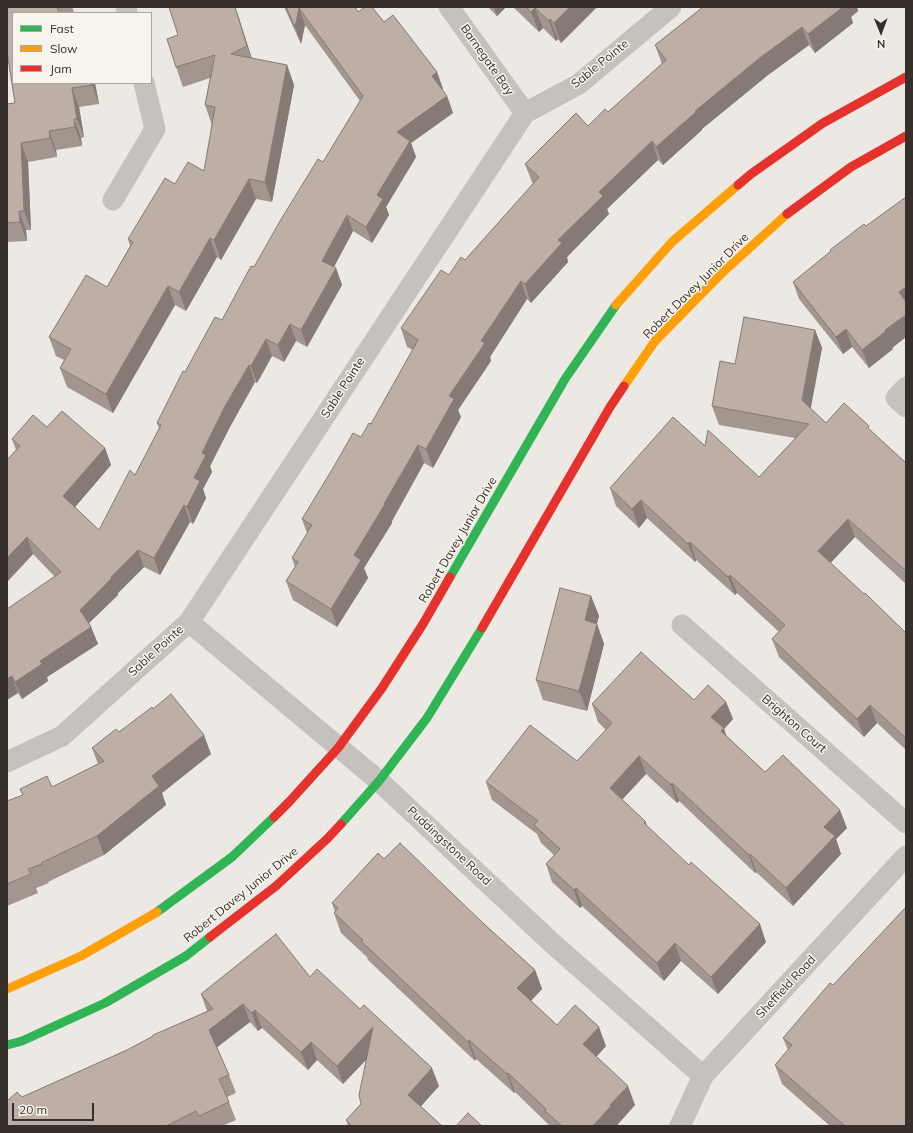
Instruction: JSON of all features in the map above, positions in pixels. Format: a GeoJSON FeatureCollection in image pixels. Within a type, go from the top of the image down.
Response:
{"type":"FeatureCollection","features":[{"type":"Feature","properties":{"kind":"main road","name":"Robert Davey Junior Drive"},"geometry":{"type":"LineString","coordinates":[[7,989],[81,956],[157,912],[232,856],[289,802],[338,748],[382,688],[423,624],[565,379],[613,309],[672,242],[751,174],[823,123],[906,77]]}},
{"type":"Feature","properties":{"kind":"main road","name":"Robert Davey Junior Drive"},"geometry":{"type":"LineString","coordinates":[[7,1045],[22,1041],[105,1003],[186,956],[276,886],[327,838],[379,781],[426,718],[473,643],[610,407],[655,341],[722,273],[784,216],[851,168],[906,136]]}},
{"type":"Feature","properties":{"kind":"street","name":"Barnegate Bay"},"geometry":{"type":"LineString","coordinates":[[449,7],[525,113]]}},
{"type":"Feature","properties":{"kind":"street","name":"Sable Pointe"},"geometry":{"type":"LineString","coordinates":[[7,762],[62,736],[189,622],[525,113],[579,84],[671,7]]}},
{"type":"Feature","properties":{"kind":"street"},"geometry":{"type":"LineString","coordinates":[[113,200],[154,129],[144,84]]}},
{"type":"Feature","properties":{"kind":"street"},"geometry":{"type":"LineString","coordinates":[[906,387],[896,398],[906,407]]}},
{"type":"Feature","properties":{"kind":"street","name":"Puddingstone Road"},"geometry":{"type":"LineString","coordinates":[[189,622],[379,781],[552,943],[703,1076]]}},
{"type":"Feature","properties":{"kind":"street","name":"Brighton Court"},"geometry":{"type":"LineString","coordinates":[[682,625],[906,823]]}},
{"type":"Feature","properties":{"kind":"street","name":"Sheffield Road"},"geometry":{"type":"LineString","coordinates":[[680,1126],[703,1076],[906,856]]}},
{"type":"Feature","properties":{"kind":"building"},"geometry":{"type":"Polygon","coordinates":[[[7,7],[57,7],[59,12],[12,12],[12,84],[7,52],[7,7]]]}},
{"type":"Feature","properties":{"kind":"building"},"geometry":{"type":"Polygon","coordinates":[[[169,7],[235,7],[247,46],[231,54],[287,65],[265,182],[249,179],[214,240],[210,238],[179,292],[168,286],[106,394],[60,368],[71,349],[49,337],[86,275],[107,287],[133,242],[128,239],[165,178],[175,184],[188,162],[204,171],[215,107],[205,105],[215,55],[176,67],[167,39],[178,35],[169,7]]]}},
{"type":"Feature","properties":{"kind":"building"},"geometry":{"type":"Polygon","coordinates":[[[286,7],[355,7],[358,12],[365,7],[372,7],[384,22],[393,15],[437,72],[432,76],[447,96],[397,132],[410,141],[377,195],[383,199],[366,227],[347,215],[322,261],[336,268],[301,330],[290,324],[278,345],[266,339],[251,366],[249,365],[224,408],[202,453],[206,455],[194,478],[200,481],[187,507],[184,505],[154,558],[138,550],[80,610],[91,627],[40,661],[42,664],[15,682],[12,676],[7,679],[7,609],[61,572],[27,537],[7,558],[7,460],[20,446],[12,439],[33,415],[47,427],[62,411],[105,448],[63,496],[99,530],[130,470],[135,475],[161,425],[157,423],[183,371],[185,372],[215,317],[222,320],[251,266],[254,267],[318,159],[323,162],[363,96],[299,8],[295,27],[286,7]]]}},
{"type":"Feature","properties":{"kind":"building"},"geometry":{"type":"Polygon","coordinates":[[[526,7],[570,7],[554,23],[550,19],[549,21],[535,8],[531,12],[526,7]]]}},
{"type":"Feature","properties":{"kind":"building"},"geometry":{"type":"Polygon","coordinates":[[[703,7],[843,7],[808,34],[802,27],[761,57],[695,111],[696,112],[656,147],[652,141],[599,192],[603,196],[558,240],[562,243],[525,284],[521,281],[481,341],[485,343],[449,396],[454,399],[426,449],[418,445],[354,555],[361,560],[331,609],[286,581],[298,562],[292,558],[312,525],[302,519],[353,433],[361,437],[369,423],[371,424],[418,340],[401,328],[441,270],[449,275],[461,257],[465,260],[539,177],[525,164],[576,113],[588,126],[605,109],[608,112],[666,60],[655,45],[703,7]]]}},
{"type":"Feature","properties":{"kind":"building"},"geometry":{"type":"Polygon","coordinates":[[[12,84],[92,84],[72,88],[77,119],[74,119],[75,127],[49,131],[50,138],[21,143],[24,211],[19,211],[20,222],[7,223],[7,104],[15,103],[12,84]]]}},
{"type":"Feature","properties":{"kind":"building"},"geometry":{"type":"Polygon","coordinates":[[[906,197],[906,287],[899,292],[906,302],[906,315],[885,330],[886,331],[862,350],[846,329],[836,337],[793,282],[831,251],[830,250],[864,224],[866,226],[906,197]]]}},
{"type":"Feature","properties":{"kind":"building"},"geometry":{"type":"Polygon","coordinates":[[[744,317],[815,330],[802,400],[826,423],[844,403],[869,426],[868,428],[906,463],[906,571],[848,519],[818,551],[864,594],[865,593],[906,633],[906,738],[870,705],[857,719],[772,639],[785,625],[730,575],[728,577],[690,542],[688,544],[641,500],[632,509],[610,488],[673,417],[705,446],[708,430],[759,477],[809,424],[712,406],[720,361],[735,364],[744,317]]]}},
{"type":"Feature","properties":{"kind":"building"},"geometry":{"type":"Polygon","coordinates":[[[560,588],[591,596],[585,620],[597,624],[579,691],[536,680],[560,588]]]}},
{"type":"Feature","properties":{"kind":"building"},"geometry":{"type":"Polygon","coordinates":[[[641,652],[694,700],[708,685],[726,702],[711,717],[724,728],[721,731],[765,772],[783,755],[840,810],[824,827],[835,836],[786,888],[672,783],[671,785],[639,756],[610,788],[646,822],[644,823],[689,865],[691,862],[760,924],[711,977],[675,943],[657,963],[576,888],[574,890],[546,864],[560,849],[534,825],[538,821],[486,782],[530,725],[577,761],[612,723],[592,704],[641,652]]]}},
{"type":"Feature","properties":{"kind":"building"},"geometry":{"type":"Polygon","coordinates":[[[171,694],[204,735],[152,776],[159,786],[97,836],[41,863],[42,864],[28,869],[31,874],[7,884],[7,801],[23,795],[20,789],[47,776],[52,787],[104,761],[92,748],[116,729],[119,732],[152,707],[153,709],[171,694]]]}},
{"type":"Feature","properties":{"kind":"building"},"geometry":{"type":"Polygon","coordinates":[[[400,843],[484,924],[535,970],[517,988],[557,1025],[575,1005],[599,1027],[583,1044],[628,1086],[593,1126],[562,1126],[545,1111],[546,1109],[508,1073],[507,1074],[469,1040],[468,1042],[361,941],[363,940],[334,913],[338,908],[332,903],[378,853],[384,859],[400,843]]]}},
{"type":"Feature","properties":{"kind":"building"},"geometry":{"type":"Polygon","coordinates":[[[906,907],[906,1126],[845,1126],[775,1065],[792,1045],[783,1038],[830,983],[833,985],[906,907]]]}},
{"type":"Feature","properties":{"kind":"building"},"geometry":{"type":"Polygon","coordinates":[[[276,934],[310,977],[317,969],[360,1009],[364,1005],[432,1068],[408,1095],[442,1126],[352,1126],[346,1120],[361,1104],[359,1095],[373,1027],[337,1066],[311,1042],[301,1052],[255,1010],[252,1013],[243,1004],[209,1030],[229,1075],[219,1079],[229,1102],[199,1116],[196,1111],[166,1126],[7,1126],[7,1101],[17,1092],[22,1097],[127,1050],[153,1035],[213,1009],[201,994],[276,934]]]}},
{"type":"Feature","properties":{"kind":"building"},"geometry":{"type":"Polygon","coordinates":[[[468,1113],[482,1126],[456,1126],[468,1113]]]}},
{"type":"Feature","properties":{"kind":"traffic: fast"},"geometry":{"type":"LineString","coordinates":[[450,577],[565,379],[616,305]]}},
{"type":"Feature","properties":{"kind":"traffic: fast"},"geometry":{"type":"LineString","coordinates":[[341,824],[379,781],[427,718],[482,628]]}},
{"type":"Feature","properties":{"kind":"traffic: fast"},"geometry":{"type":"LineString","coordinates":[[157,912],[232,857],[274,817]]}},
{"type":"Feature","properties":{"kind":"traffic: fast"},"geometry":{"type":"LineString","coordinates":[[7,1045],[22,1041],[105,1003],[186,956],[210,937]]}},
{"type":"Feature","properties":{"kind":"traffic: slow"},"geometry":{"type":"LineString","coordinates":[[616,305],[672,242],[738,185]]}},
{"type":"Feature","properties":{"kind":"traffic: slow"},"geometry":{"type":"LineString","coordinates":[[624,386],[655,341],[722,273],[787,214]]}},
{"type":"Feature","properties":{"kind":"traffic: slow"},"geometry":{"type":"LineString","coordinates":[[7,989],[81,956],[157,912]]}},
{"type":"Feature","properties":{"kind":"traffic: jam"},"geometry":{"type":"LineString","coordinates":[[738,185],[751,174],[823,123],[906,77]]}},
{"type":"Feature","properties":{"kind":"traffic: jam"},"geometry":{"type":"LineString","coordinates":[[787,214],[851,167],[906,136]]}},
{"type":"Feature","properties":{"kind":"traffic: jam"},"geometry":{"type":"LineString","coordinates":[[482,628],[610,407],[624,386]]}},
{"type":"Feature","properties":{"kind":"traffic: jam"},"geometry":{"type":"LineString","coordinates":[[274,817],[338,748],[382,688],[423,624],[450,577]]}},
{"type":"Feature","properties":{"kind":"traffic: jam"},"geometry":{"type":"LineString","coordinates":[[210,937],[276,886],[341,824]]}}]}
